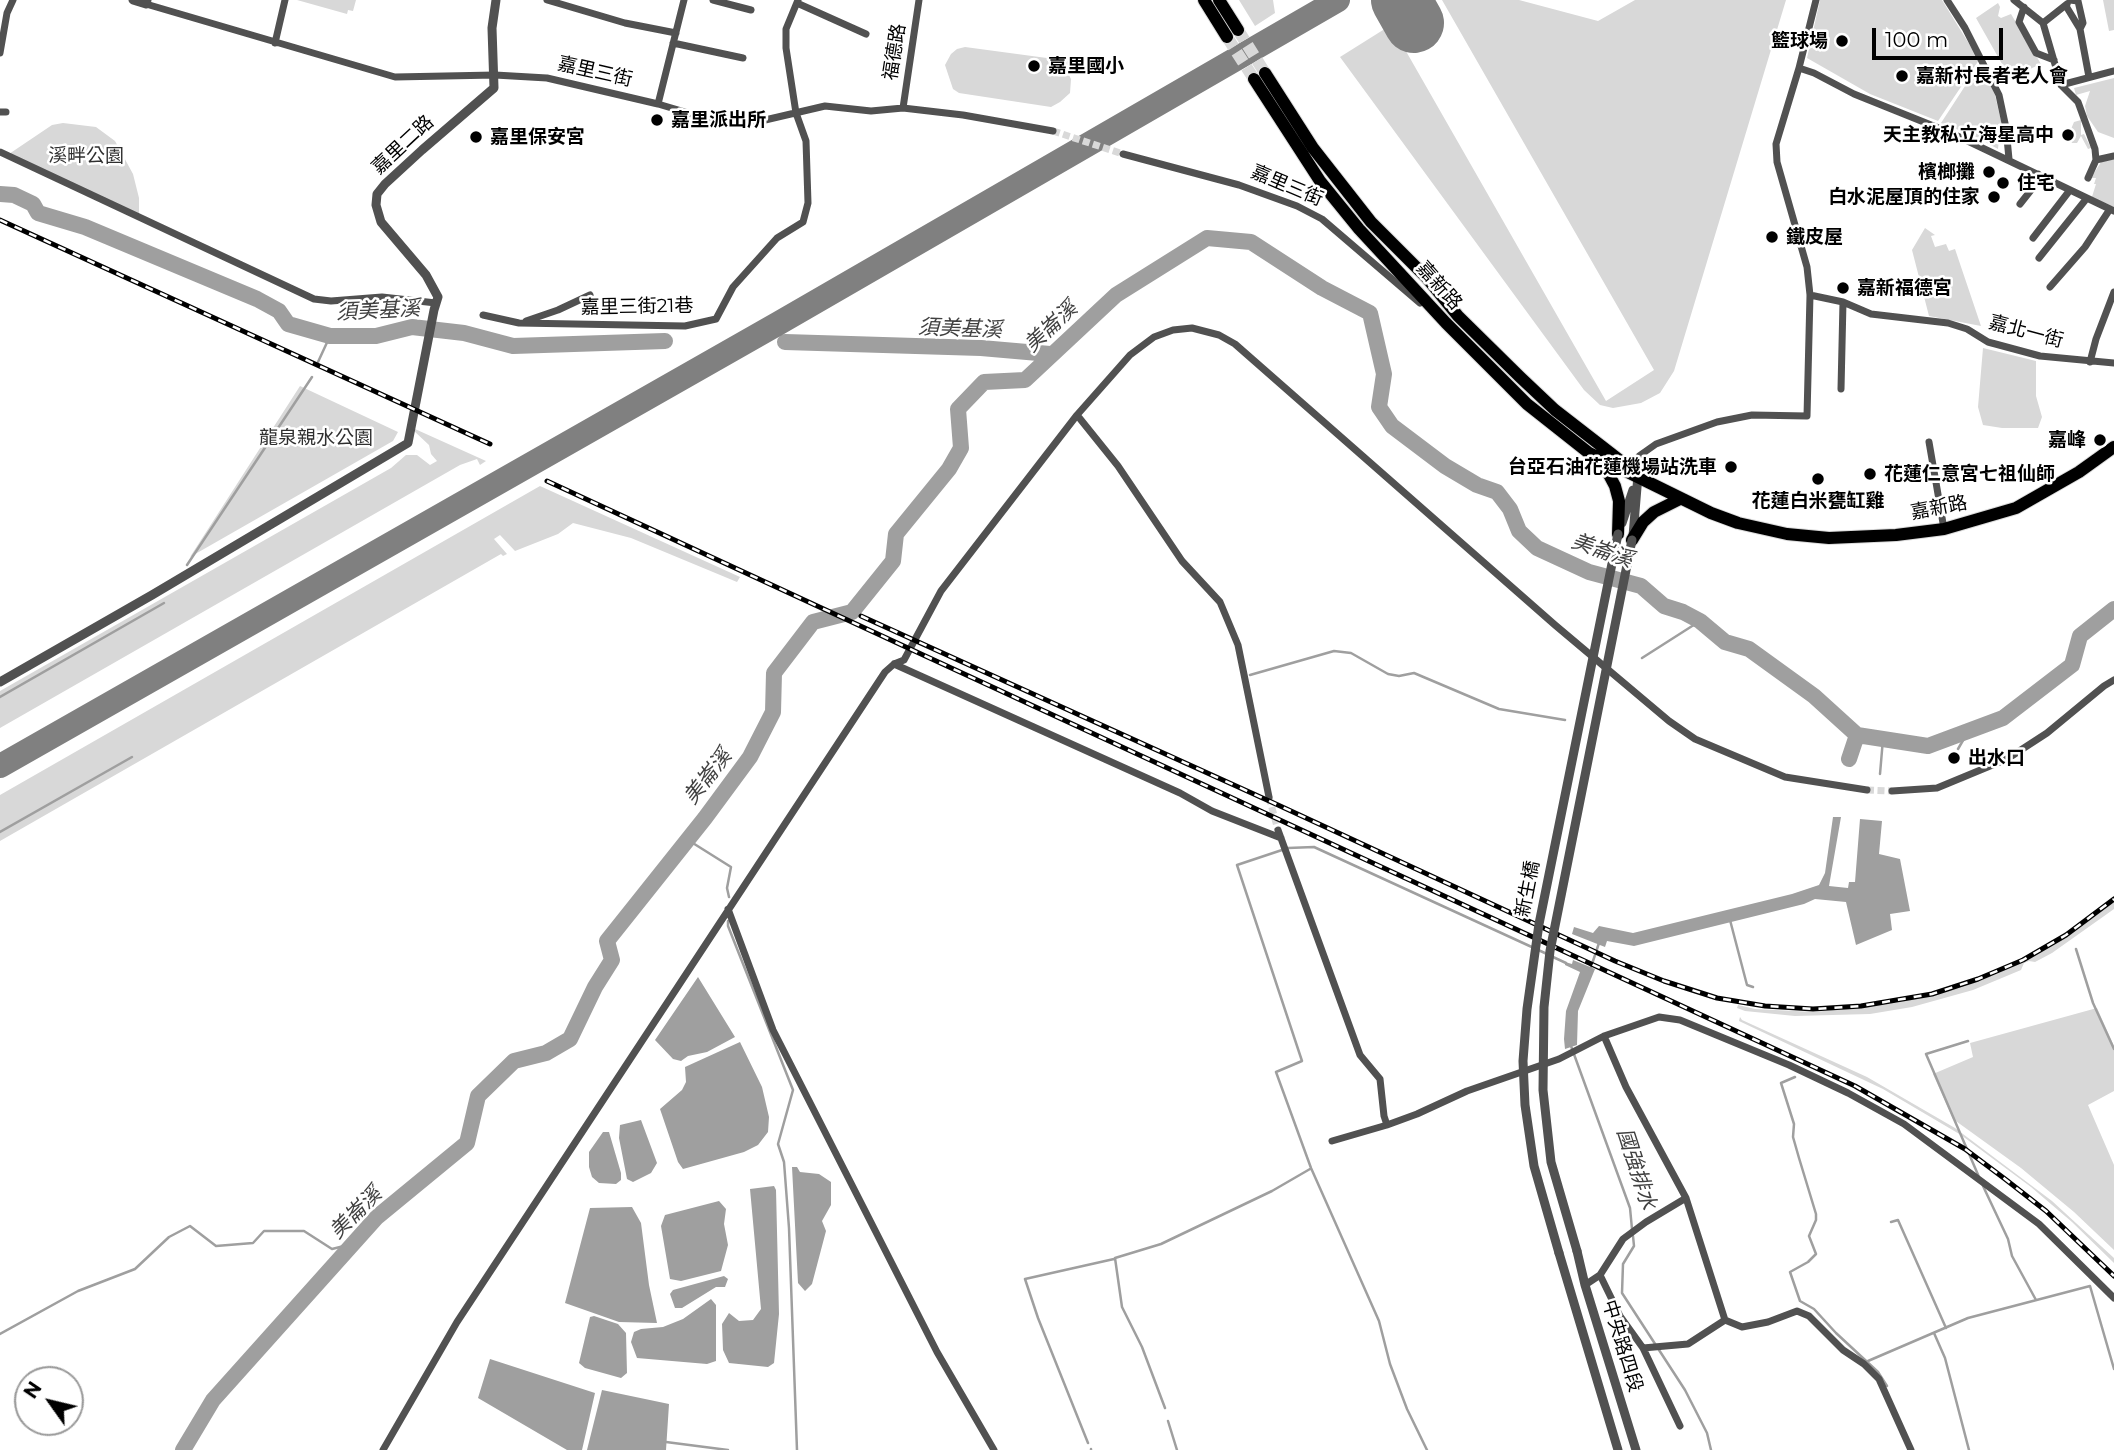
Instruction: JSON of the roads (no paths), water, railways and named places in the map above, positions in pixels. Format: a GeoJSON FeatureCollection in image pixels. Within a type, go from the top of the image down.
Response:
{"type":"FeatureCollection","features":[{"type":"Feature","properties":{"kind":"main road"},"geometry":{"type":"LineString","coordinates":[[1204,0],[1233,33],[1219,0]]}},
{"type":"Feature","properties":{"kind":"main road","name":"嘉新路"},"geometry":{"type":"LineString","coordinates":[[1639,475],[1589,453],[1527,404],[1446,323],[1320,181],[1260,76],[1326,167],[1371,222],[1427,278],[1458,316],[1555,410],[1639,475],[1680,499],[1738,523],[1787,534],[1829,538],[1896,535],[1944,529],[2016,508],[2079,472],[2114,447]]}},
{"type":"Feature","properties":{"kind":"main road"},"geometry":{"type":"LineString","coordinates":[[1589,453],[1607,471],[1615,486],[1619,501],[1618,534]]}},
{"type":"Feature","properties":{"kind":"main road"},"geometry":{"type":"LineString","coordinates":[[1632,540],[1643,522],[1654,512],[1680,499]]}},
{"type":"Feature","properties":{"kind":"street"},"geometry":{"type":"LineString","coordinates":[[0,53],[7,13],[13,0]]}},
{"type":"Feature","properties":{"kind":"street","name":"嘉里三街"},"geometry":{"type":"LineString","coordinates":[[134,0],[395,77],[495,75],[547,78],[702,117],[748,124],[825,106],[871,111],[903,108],[963,115],[1053,131]]}},
{"type":"Feature","properties":{"kind":"street"},"geometry":{"type":"LineString","coordinates":[[275,43],[285,0]]}},
{"type":"Feature","properties":{"kind":"street"},"geometry":{"type":"LineString","coordinates":[[495,75],[492,28],[496,0]]}},
{"type":"Feature","properties":{"kind":"street"},"geometry":{"type":"LineString","coordinates":[[547,0],[625,23],[676,33]]}},
{"type":"Feature","properties":{"kind":"street"},"geometry":{"type":"LineString","coordinates":[[658,104],[684,0]]}},
{"type":"Feature","properties":{"kind":"street"},"geometry":{"type":"LineString","coordinates":[[713,0],[751,10]]}},
{"type":"Feature","properties":{"kind":"street","name":"福德路"},"geometry":{"type":"LineString","coordinates":[[903,108],[919,0]]}},
{"type":"Feature","properties":{"kind":"street"},"geometry":{"type":"LineString","coordinates":[[1632,540],[1639,456],[1656,444],[1717,422],[1752,415],[1807,416],[1810,295],[1807,267],[1777,162],[1776,144],[1816,0]]}},
{"type":"Feature","properties":{"kind":"street"},"geometry":{"type":"LineString","coordinates":[[1947,0],[1965,28],[1999,95],[2009,159]]}},
{"type":"Feature","properties":{"kind":"street"},"geometry":{"type":"LineString","coordinates":[[2014,0],[2043,23],[2061,85],[2078,102],[2095,149],[2096,160],[2088,178]]}},
{"type":"Feature","properties":{"kind":"street"},"geometry":{"type":"LineString","coordinates":[[798,1],[866,34]]}},
{"type":"Feature","properties":{"kind":"street","name":"嘉里三街21巷"},"geometry":{"type":"LineString","coordinates":[[483,315],[519,323],[685,326],[716,319],[733,287],[777,239],[803,222],[808,203],[806,141],[796,113],[786,29],[798,1]]}},
{"type":"Feature","properties":{"kind":"street"},"geometry":{"type":"LineString","coordinates":[[2043,23],[2069,2],[2078,1],[2083,23],[2080,29]]}},
{"type":"Feature","properties":{"kind":"street"},"geometry":{"type":"LineString","coordinates":[[2069,2],[2080,29],[2089,77]]}},
{"type":"Feature","properties":{"kind":"street"},"geometry":{"type":"LineString","coordinates":[[2024,7],[2019,22],[2029,40],[2036,52],[2054,60]]}},
{"type":"Feature","properties":{"kind":"street"},"geometry":{"type":"LineString","coordinates":[[2029,40],[2046,34]]}},
{"type":"Feature","properties":{"kind":"street"},"geometry":{"type":"LineString","coordinates":[[673,43],[743,58]]}},
{"type":"Feature","properties":{"kind":"street"},"geometry":{"type":"LineString","coordinates":[[1799,68],[2009,159],[2112,210],[2085,247],[2050,287]]}},
{"type":"Feature","properties":{"kind":"street"},"geometry":{"type":"LineString","coordinates":[[2061,85],[2114,71]]}},
{"type":"Feature","properties":{"kind":"street","name":"嘉里二路"},"geometry":{"type":"LineString","coordinates":[[436,303],[438,297],[426,275],[381,222],[376,205],[377,194],[422,149],[490,93],[494,88],[495,75]]}},
{"type":"Feature","properties":{"kind":"street"},"geometry":{"type":"LineString","coordinates":[[0,152],[314,299],[331,301],[382,296],[436,303],[408,443],[164,589],[0,682]]}},
{"type":"Feature","properties":{"kind":"street","name":"嘉里三街"},"geometry":{"type":"LineString","coordinates":[[1123,153],[1239,185],[1297,206],[1322,219],[1446,323]]}},
{"type":"Feature","properties":{"kind":"street"},"geometry":{"type":"LineString","coordinates":[[2096,160],[2114,156]]}},
{"type":"Feature","properties":{"kind":"street"},"geometry":{"type":"LineString","coordinates":[[2020,204],[2039,180],[2038,174]]}},
{"type":"Feature","properties":{"kind":"street"},"geometry":{"type":"LineString","coordinates":[[2033,238],[2070,190]]}},
{"type":"Feature","properties":{"kind":"street"},"geometry":{"type":"LineString","coordinates":[[2039,258],[2087,198]]}},
{"type":"Feature","properties":{"kind":"street"},"geometry":{"type":"LineString","coordinates":[[2090,362],[2114,292]]}},
{"type":"Feature","properties":{"kind":"street"},"geometry":{"type":"LineString","coordinates":[[519,323],[558,310],[590,295]]}},
{"type":"Feature","properties":{"kind":"street","name":"嘉北一街"},"geometry":{"type":"LineString","coordinates":[[1810,295],[1843,302],[1871,314],[1948,323],[1967,329],[1988,341],[2040,356],[2114,363]]}},
{"type":"Feature","properties":{"kind":"street"},"geometry":{"type":"LineString","coordinates":[[1841,389],[1843,302]]}},
{"type":"Feature","properties":{"kind":"street"},"geometry":{"type":"LineString","coordinates":[[383,1450],[457,1322],[885,672],[904,660],[941,591],[1077,415],[1130,355],[1154,337],[1183,328],[1202,329],[1235,344],[1555,625],[1670,722],[1695,739],[1785,777],[1867,790]]}},
{"type":"Feature","properties":{"kind":"street"},"geometry":{"type":"LineString","coordinates":[[1077,415],[1118,466],[1182,561],[1220,602],[1238,645],[1269,797]]}},
{"type":"Feature","properties":{"kind":"street"},"geometry":{"type":"LineString","coordinates":[[1929,442],[1944,529]]}},
{"type":"Feature","properties":{"kind":"street"},"geometry":{"type":"LineString","coordinates":[[1618,534],[1639,475]]}},
{"type":"Feature","properties":{"kind":"street","name":"新生橋"},"geometry":{"type":"LineString","coordinates":[[1559,1253],[1534,1166],[1525,1105],[1523,1061],[1527,1009],[1539,923],[1618,534]]}},
{"type":"Feature","properties":{"kind":"street","name":"新生橋"},"geometry":{"type":"LineString","coordinates":[[1577,1251],[1551,1162],[1543,1090],[1544,1007],[1550,951],[1632,540]]}},
{"type":"Feature","properties":{"kind":"street"},"geometry":{"type":"LineString","coordinates":[[894,664],[1180,793],[1284,845]]}},
{"type":"Feature","properties":{"kind":"street"},"geometry":{"type":"LineString","coordinates":[[1892,791],[1937,788],[2007,759],[2047,733],[2114,680]]}},
{"type":"Feature","properties":{"kind":"street"},"geometry":{"type":"LineString","coordinates":[[1278,830],[1360,1055],[1380,1079],[1387,1125]]}},
{"type":"Feature","properties":{"kind":"street"},"geometry":{"type":"LineString","coordinates":[[728,909],[773,1030],[937,1352],[994,1450]]}},
{"type":"Feature","properties":{"kind":"street"},"geometry":{"type":"LineString","coordinates":[[1332,1141],[1417,1114],[1467,1091],[1559,1059],[1604,1037],[1659,1017],[1680,1020],[1745,1045],[1848,1093],[1904,1124],[2039,1224],[2114,1298]]}},
{"type":"Feature","properties":{"kind":"street"},"geometry":{"type":"LineString","coordinates":[[1604,1037],[1626,1087],[1686,1198],[1725,1320],[1742,1328],[1797,1311],[1809,1316],[1843,1350],[1864,1364],[1879,1379],[1911,1450]]}},
{"type":"Feature","properties":{"kind":"street"},"geometry":{"type":"LineString","coordinates":[[1585,1285],[1600,1275],[1623,1240],[1646,1222],[1686,1198]]}},
{"type":"Feature","properties":{"kind":"street","name":"中央路四段"},"geometry":{"type":"LineString","coordinates":[[1577,1251],[1636,1450]]}},
{"type":"Feature","properties":{"kind":"street","name":"中央路四段"},"geometry":{"type":"LineString","coordinates":[[1559,1253],[1618,1450]]}},
{"type":"Feature","properties":{"kind":"street"},"geometry":{"type":"LineString","coordinates":[[1600,1275],[1620,1316],[1643,1348],[1680,1426]]}},
{"type":"Feature","properties":{"kind":"street"},"geometry":{"type":"LineString","coordinates":[[1643,1348],[1688,1344],[1725,1320]]}},
{"type":"Feature","properties":{"kind":"waterway","name":"須美基溪"},"geometry":{"type":"LineString","coordinates":[[0,194],[14,195],[33,204],[38,213],[85,227],[257,299],[279,311],[288,324],[330,336],[376,336],[412,327],[464,333],[513,346],[665,341]]}},
{"type":"Feature","properties":{"kind":"waterway","name":"美崙溪"},"geometry":{"type":"LineString","coordinates":[[183,1450],[213,1400],[377,1217],[467,1143],[478,1096],[514,1061],[546,1053],[570,1039],[595,987],[612,960],[607,941],[750,757],[773,712],[774,673],[813,622],[852,612],[893,561],[896,534],[949,469],[961,448],[958,409],[984,382],[1025,380],[1116,295],[1207,238],[1251,242],[1322,288],[1370,313],[1384,374],[1379,407],[1392,426],[1445,466],[1477,485],[1497,492],[1510,509],[1519,531],[1537,548],[1589,572],[1641,586],[1664,606],[1700,621],[1725,642],[1749,649],[1814,696],[1857,735],[1928,746],[2003,718],[2072,665],[2080,636],[2114,609]]}},
{"type":"Feature","properties":{"kind":"waterway"},"geometry":{"type":"LineString","coordinates":[[318,362],[330,336]]}},
{"type":"Feature","properties":{"kind":"waterway","name":"須美基溪"},"geometry":{"type":"LineString","coordinates":[[785,342],[981,348],[1050,354]]}},
{"type":"Feature","properties":{"kind":"waterway"},"geometry":{"type":"LineString","coordinates":[[187,565],[312,377]]}},
{"type":"Feature","properties":{"kind":"waterway"},"geometry":{"type":"LineString","coordinates":[[0,697],[164,603]]}},
{"type":"Feature","properties":{"kind":"waterway"},"geometry":{"type":"LineString","coordinates":[[1642,658],[1700,621]]}},
{"type":"Feature","properties":{"kind":"waterway"},"geometry":{"type":"LineString","coordinates":[[1250,675],[1334,651],[1351,653],[1388,674],[1399,676],[1414,673],[1499,709],[1565,720]]}},
{"type":"Feature","properties":{"kind":"waterway"},"geometry":{"type":"LineString","coordinates":[[1958,749],[1969,730]]}},
{"type":"Feature","properties":{"kind":"waterway","name":"國強排水"},"geometry":{"type":"LineString","coordinates":[[1849,759],[1857,735]]}},
{"type":"Feature","properties":{"kind":"waterway"},"geometry":{"type":"LineString","coordinates":[[1880,774],[1883,739]]}},
{"type":"Feature","properties":{"kind":"waterway"},"geometry":{"type":"LineString","coordinates":[[0,832],[132,757]]}},
{"type":"Feature","properties":{"kind":"waterway"},"geometry":{"type":"LineString","coordinates":[[688,840],[731,867],[727,888],[729,897]]}},
{"type":"Feature","properties":{"kind":"waterway"},"geometry":{"type":"LineString","coordinates":[[1427,1450],[1407,1409],[1390,1364],[1379,1321],[1311,1168],[1276,1072],[1302,1061],[1237,865],[1288,848],[1314,847],[1547,954]]}},
{"type":"Feature","properties":{"kind":"waterway"},"geometry":{"type":"LineString","coordinates":[[1730,920],[1747,985],[1753,987]]}},
{"type":"Feature","properties":{"kind":"waterway"},"geometry":{"type":"LineString","coordinates":[[728,921],[793,1090],[778,1144],[784,1162],[789,1228],[797,1450]]}},
{"type":"Feature","properties":{"kind":"waterway","name":"國強排水"},"geometry":{"type":"LineString","coordinates":[[1590,970],[1599,943]]}},
{"type":"Feature","properties":{"kind":"waterway"},"geometry":{"type":"LineString","coordinates":[[2076,949],[2093,1003],[2114,1049]]}},
{"type":"Feature","properties":{"kind":"waterway"},"geometry":{"type":"LineString","coordinates":[[1553,957],[1566,963]]}},
{"type":"Feature","properties":{"kind":"waterway"},"geometry":{"type":"LineString","coordinates":[[1968,1041],[1926,1054],[1979,1177]]}},
{"type":"Feature","properties":{"kind":"waterway","name":"國強排水"},"geometry":{"type":"LineString","coordinates":[[1571,1046],[1630,1208],[1632,1229]]}},
{"type":"Feature","properties":{"kind":"waterway"},"geometry":{"type":"LineString","coordinates":[[1795,1077],[1781,1083],[1794,1124],[1793,1137],[1816,1214],[1809,1236],[1816,1254],[1790,1272],[1800,1301],[1814,1309],[1878,1372],[1887,1386]]}},
{"type":"Feature","properties":{"kind":"waterway"},"geometry":{"type":"LineString","coordinates":[[1165,1408],[1142,1347],[1122,1307],[1115,1258],[1161,1244],[1272,1191],[1310,1169]]}},
{"type":"Feature","properties":{"kind":"waterway"},"geometry":{"type":"LineString","coordinates":[[1983,1186],[2008,1239],[2012,1256],[2036,1300]]}},
{"type":"Feature","properties":{"kind":"waterway"},"geometry":{"type":"LineString","coordinates":[[1891,1222],[1898,1220],[1946,1328]]}},
{"type":"Feature","properties":{"kind":"waterway"},"geometry":{"type":"LineString","coordinates":[[0,1334],[78,1291],[135,1269],[169,1237],[190,1226],[216,1246],[253,1243],[264,1231],[304,1231],[332,1249],[352,1244]]}},
{"type":"Feature","properties":{"kind":"waterway","name":"國強排水"},"geometry":{"type":"LineString","coordinates":[[1633,1236],[1634,1246],[1623,1264],[1622,1293],[1685,1390],[1707,1433],[1711,1450]]}},
{"type":"Feature","properties":{"kind":"waterway"},"geometry":{"type":"LineString","coordinates":[[1088,1443],[1025,1279],[1114,1259]]}},
{"type":"Feature","properties":{"kind":"waterway"},"geometry":{"type":"LineString","coordinates":[[1868,1361],[1968,1318],[2090,1286],[2114,1369]]}},
{"type":"Feature","properties":{"kind":"waterway"},"geometry":{"type":"LineString","coordinates":[[1934,1333],[1945,1358],[1969,1450]]}},
{"type":"Feature","properties":{"kind":"waterway"},"geometry":{"type":"LineString","coordinates":[[1168,1421],[1177,1450]]}},
{"type":"Feature","properties":{"kind":"waterway"},"geometry":{"type":"LineString","coordinates":[[666,1442],[728,1450]]}},
{"type":"Feature","properties":{"kind":"tunnel"},"geometry":{"type":"LineString","coordinates":[[1238,30],[1265,73]]}},
{"type":"Feature","properties":{"kind":"tunnel"},"geometry":{"type":"LineString","coordinates":[[1227,37],[1254,79]]}},
{"type":"Feature","properties":{"kind":"tunnel"},"geometry":{"type":"LineString","coordinates":[[1053,131],[1123,154]]}},
{"type":"Feature","properties":{"kind":"tunnel"},"geometry":{"type":"LineString","coordinates":[[1867,790],[1892,791]]}},
{"type":"Feature","properties":{"kind":"tunnel"},"geometry":{"type":"LineString","coordinates":[[1269,797],[1278,830]]}},
{"type":"Feature","properties":{"kind":"railway"},"geometry":{"type":"LineString","coordinates":[[0,220],[490,444]]}},
{"type":"Feature","properties":{"kind":"railway"},"geometry":{"type":"LineString","coordinates":[[547,481],[1855,1086],[1965,1149],[2046,1211],[2114,1276]]}},
{"type":"Feature","properties":{"kind":"railway"},"geometry":{"type":"LineString","coordinates":[[861,616],[1615,961],[1717,998],[1765,1006],[1813,1009],[1861,1006],[1932,994],[2023,960],[2066,935],[2114,899]]}},
{"type":"Feature","properties":{"kind":"place","name":"籃球場"},"geometry":{"type":"Point","coordinates":[1842,41]}},
{"type":"Feature","properties":{"kind":"place","name":"嘉里國小"},"geometry":{"type":"Point","coordinates":[1034,66]}},
{"type":"Feature","properties":{"kind":"place","name":"嘉新村長者老人會"},"geometry":{"type":"Point","coordinates":[1902,76]}},
{"type":"Feature","properties":{"kind":"place","name":"嘉里派出所"},"geometry":{"type":"Point","coordinates":[657,120]}},
{"type":"Feature","properties":{"kind":"place","name":"天主教私立海星高中"},"geometry":{"type":"Point","coordinates":[2068,135]}},
{"type":"Feature","properties":{"kind":"place","name":"嘉里保安宮"},"geometry":{"type":"Point","coordinates":[476,137]}},
{"type":"Feature","properties":{"kind":"place","name":"檳榔攤"},"geometry":{"type":"Point","coordinates":[1989,172]}},
{"type":"Feature","properties":{"kind":"place","name":"住宅"},"geometry":{"type":"Point","coordinates":[2003,183]}},
{"type":"Feature","properties":{"kind":"place","name":"白水泥屋頂的住家"},"geometry":{"type":"Point","coordinates":[1994,197]}},
{"type":"Feature","properties":{"kind":"place","name":"鐵皮屋"},"geometry":{"type":"Point","coordinates":[1772,237]}},
{"type":"Feature","properties":{"kind":"place","name":"嘉新福德宮"},"geometry":{"type":"Point","coordinates":[1843,288]}},
{"type":"Feature","properties":{"kind":"place","name":"嘉峰"},"geometry":{"type":"Point","coordinates":[2100,440]}},
{"type":"Feature","properties":{"kind":"place","name":"台亞石油花蓮機場站洗車"},"geometry":{"type":"Point","coordinates":[1731,467]}},
{"type":"Feature","properties":{"kind":"place","name":"花蓮仁意宮七祖仙師"},"geometry":{"type":"Point","coordinates":[1870,474]}},
{"type":"Feature","properties":{"kind":"place","name":"花蓮白米甕缸雞"},"geometry":{"type":"Point","coordinates":[1818,479]}},
{"type":"Feature","properties":{"kind":"place","name":"出水口"},"geometry":{"type":"Point","coordinates":[1954,758]}},
{"type":"Feature","properties":{"kind":"park label","name":"溪畔公園"},"geometry":{"type":"Point","coordinates":[86,156]}},
{"type":"Feature","properties":{"kind":"park label","name":"龍泉親水公園"},"geometry":{"type":"Point","coordinates":[316,438]}}]}
